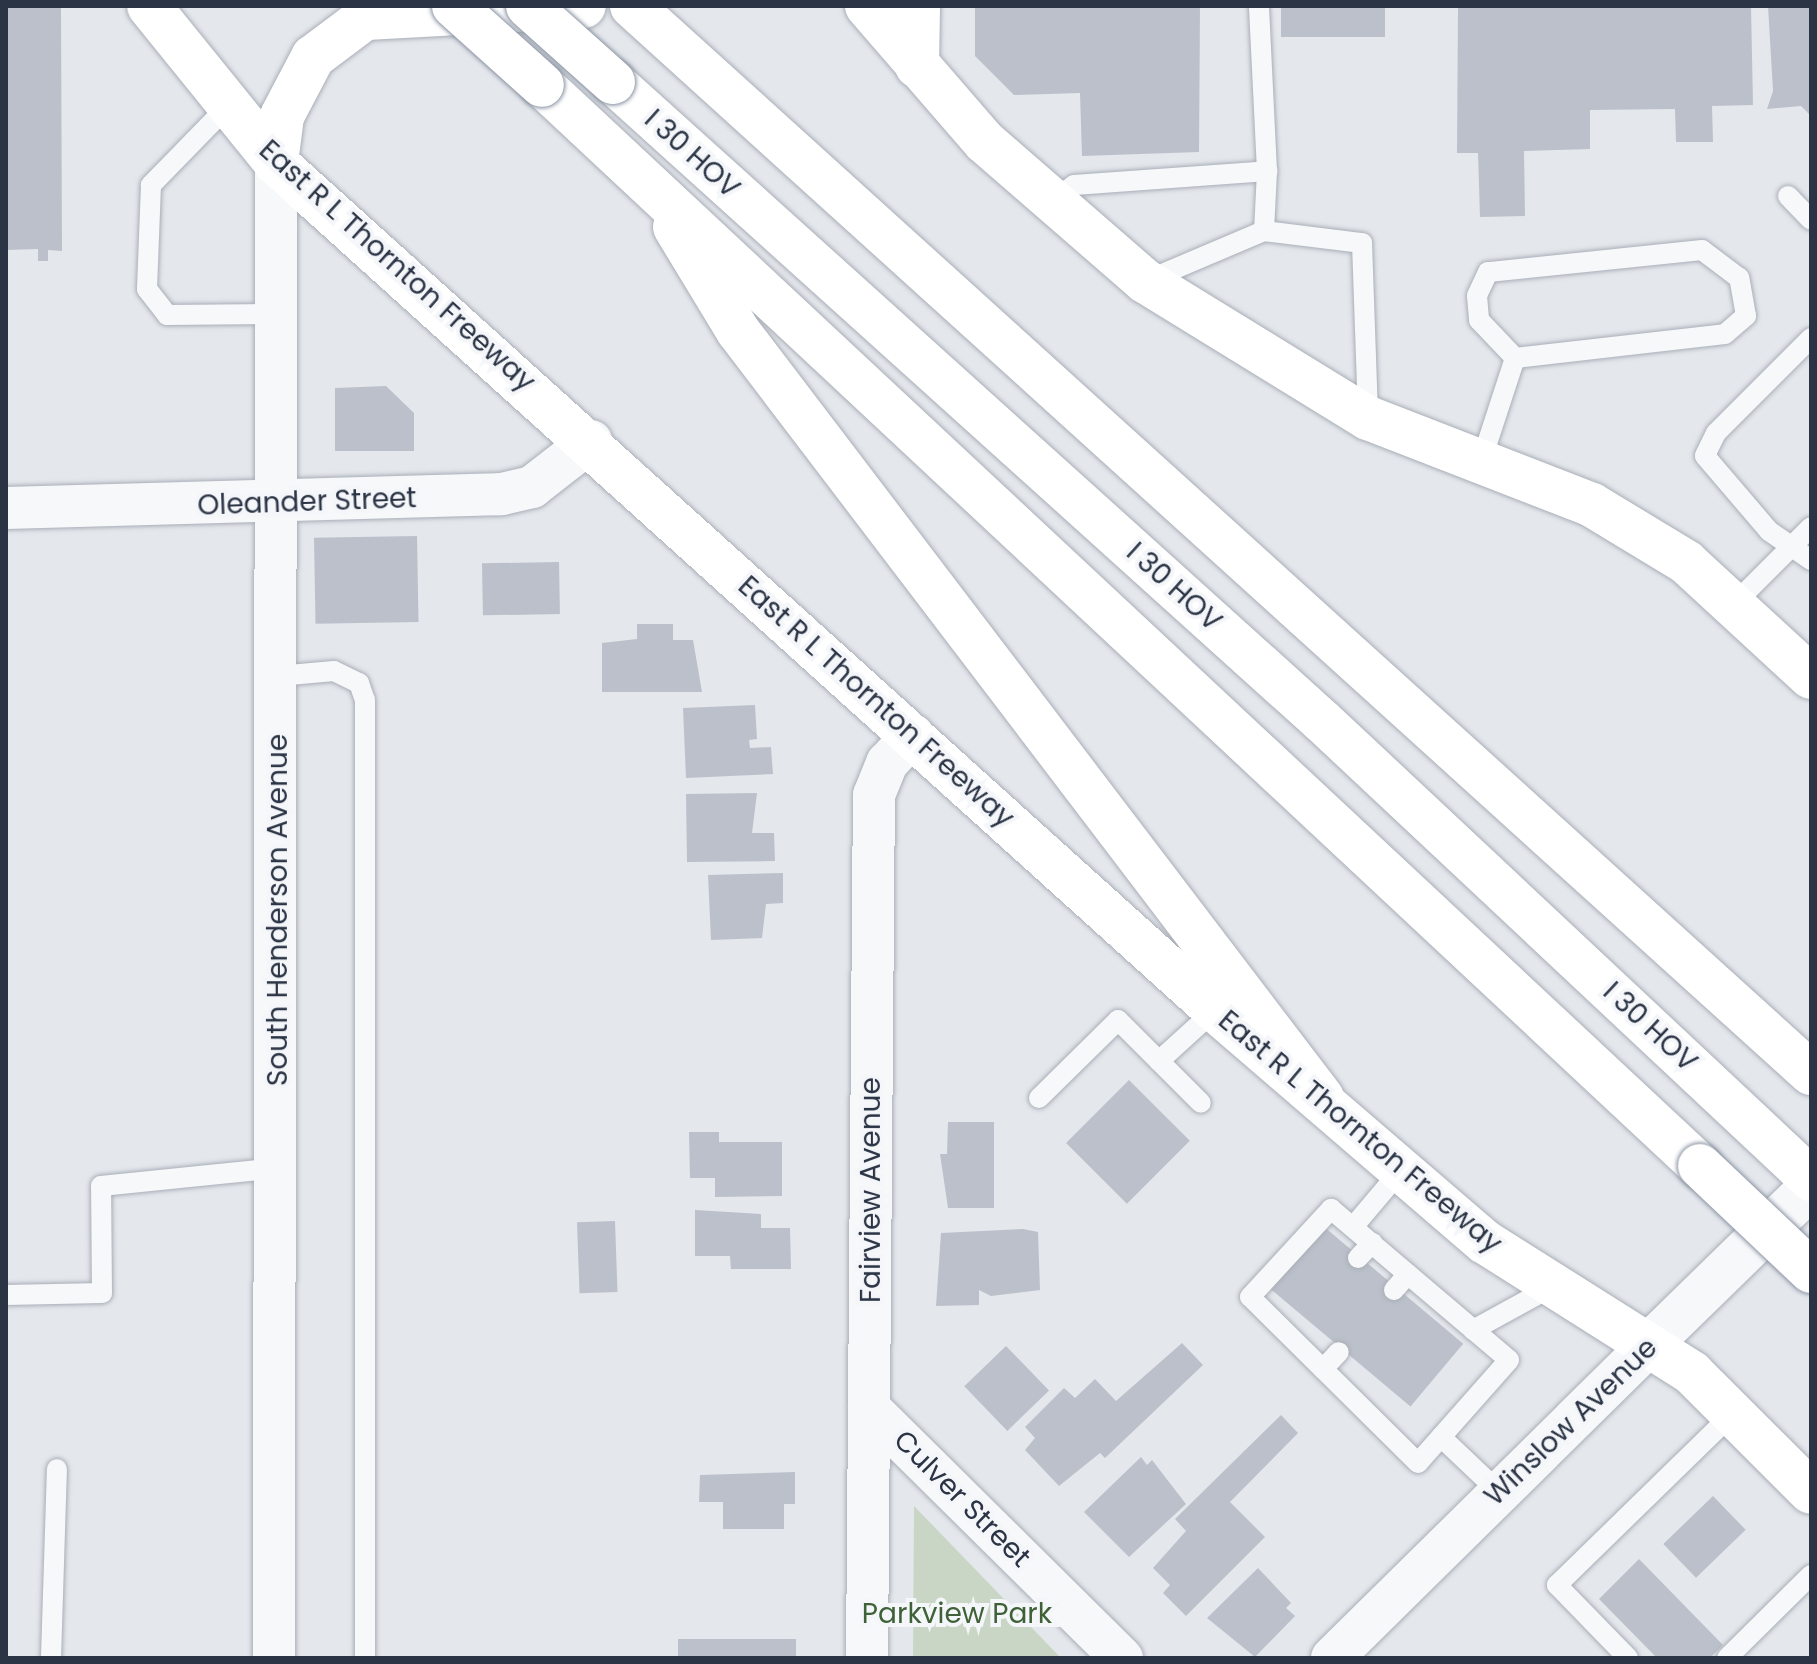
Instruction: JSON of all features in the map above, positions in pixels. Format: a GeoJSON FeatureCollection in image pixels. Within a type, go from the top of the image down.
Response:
{"type":"FeatureCollection","features":[{"type":"Feature","properties":{"kind":"main road","name":"East R L Thornton Freeway"},"geometry":{"type":"LineString","coordinates":[[149,6],[276,163],[591,441],[1215,1010],[1322,1098],[1485,1242],[1649,1345],[1734,1412],[1811,1492]]}},
{"type":"Feature","properties":{"kind":"main road"},"geometry":{"type":"LineString","coordinates":[[454,6],[646,181],[1811,1271]]}},
{"type":"Feature","properties":{"kind":"main road","name":"I 30 HOV"},"geometry":{"type":"LineString","coordinates":[[528,6],[625,81]]}},
{"type":"Feature","properties":{"kind":"main road","name":"I 30 HOV"},"geometry":{"type":"LineString","coordinates":[[554,6],[625,81],[1753,1103],[1811,1179]]}},
{"type":"Feature","properties":{"kind":"main road"},"geometry":{"type":"LineString","coordinates":[[276,163],[282,116],[313,57],[365,18],[584,6]]}},
{"type":"Feature","properties":{"kind":"main road"},"geometry":{"type":"LineString","coordinates":[[632,6],[1804,1067]]}},
{"type":"Feature","properties":{"kind":"main road"},"geometry":{"type":"LineString","coordinates":[[833,6],[917,66]]}},
{"type":"Feature","properties":{"kind":"main road"},"geometry":{"type":"LineString","coordinates":[[867,6],[917,66],[1049,203],[1145,281],[1368,418],[1592,505],[1686,562],[1735,603],[1811,677]]}},
{"type":"Feature","properties":{"kind":"main road"},"geometry":{"type":"LineString","coordinates":[[917,66],[918,6]]}},
{"type":"Feature","properties":{"kind":"main road"},"geometry":{"type":"LineString","coordinates":[[646,181],[738,331],[1322,1098]]}},
{"type":"Feature","properties":{"kind":"main road","name":"I 30 HOV"},"geometry":{"type":"LineString","coordinates":[[1753,1103],[1811,1136]]}},
{"type":"Feature","properties":{"kind":"street","name":"South Henderson Avenue"},"geometry":{"type":"LineString","coordinates":[[274,1658],[278,676],[270,505],[276,163]]}},
{"type":"Feature","properties":{"kind":"street","name":"Oleander Street"},"geometry":{"type":"LineString","coordinates":[[6,508],[270,505],[502,494],[532,487],[591,441]]}},
{"type":"Feature","properties":{"kind":"street","name":"Fairview Avenue"},"geometry":{"type":"LineString","coordinates":[[867,1658],[874,795],[887,763],[913,735]]}},
{"type":"Feature","properties":{"kind":"street","name":"Winslow Avenue"},"geometry":{"type":"LineString","coordinates":[[1332,1658],[1811,1187]]}},
{"type":"Feature","properties":{"kind":"street","name":"Culver Street"},"geometry":{"type":"LineString","coordinates":[[869,1408],[1122,1658]]}},
{"type":"Feature","properties":{"kind":"lane"},"geometry":{"type":"LineString","coordinates":[[1259,6],[1267,171],[1264,231]]}},
{"type":"Feature","properties":{"kind":"lane"},"geometry":{"type":"LineString","coordinates":[[229,105],[151,185],[147,289],[167,315],[273,314]]}},
{"type":"Feature","properties":{"kind":"lane"},"geometry":{"type":"LineString","coordinates":[[1049,203],[1074,185],[1267,171]]}},
{"type":"Feature","properties":{"kind":"lane"},"geometry":{"type":"LineString","coordinates":[[1788,196],[1811,220]]}},
{"type":"Feature","properties":{"kind":"lane"},"geometry":{"type":"LineString","coordinates":[[1145,281],[1264,231],[1362,243],[1368,418]]}},
{"type":"Feature","properties":{"kind":"lane"},"geometry":{"type":"LineString","coordinates":[[1702,250],[1739,278],[1746,316],[1725,334],[1515,358],[1479,320],[1477,296],[1488,272],[1702,250]]}},
{"type":"Feature","properties":{"kind":"lane"},"geometry":{"type":"LineString","coordinates":[[1811,338],[1716,433],[1705,456],[1769,531],[1794,543],[1811,560]]}},
{"type":"Feature","properties":{"kind":"lane"},"geometry":{"type":"LineString","coordinates":[[1481,462],[1515,358]]}},
{"type":"Feature","properties":{"kind":"lane"},"geometry":{"type":"LineString","coordinates":[[1735,603],[1811,527]]}},
{"type":"Feature","properties":{"kind":"lane"},"geometry":{"type":"LineString","coordinates":[[278,676],[334,671],[359,683],[365,700],[365,1658]]}},
{"type":"Feature","properties":{"kind":"lane"},"geometry":{"type":"LineString","coordinates":[[1159,1061],[1215,1010]]}},
{"type":"Feature","properties":{"kind":"lane"},"geometry":{"type":"LineString","coordinates":[[1039,1098],[1118,1020],[1201,1103]]}},
{"type":"Feature","properties":{"kind":"lane"},"geometry":{"type":"LineString","coordinates":[[6,1295],[102,1293],[101,1186],[278,1168]]}},
{"type":"Feature","properties":{"kind":"lane"},"geometry":{"type":"LineString","coordinates":[[1353,1227],[1402,1169]]}},
{"type":"Feature","properties":{"kind":"lane"},"geometry":{"type":"LineString","coordinates":[[1331,1209],[1353,1227],[1365,1250],[1408,1274],[1509,1360],[1418,1463],[1250,1297],[1331,1209]]}},
{"type":"Feature","properties":{"kind":"lane"},"geometry":{"type":"LineString","coordinates":[[1394,1290],[1408,1274]]}},
{"type":"Feature","properties":{"kind":"lane"},"geometry":{"type":"LineString","coordinates":[[1473,1330],[1553,1286]]}},
{"type":"Feature","properties":{"kind":"lane"},"geometry":{"type":"LineString","coordinates":[[1288,1335],[1303,1319]]}},
{"type":"Feature","properties":{"kind":"lane"},"geometry":{"type":"LineString","coordinates":[[1323,1369],[1339,1352]]}},
{"type":"Feature","properties":{"kind":"lane"},"geometry":{"type":"LineString","coordinates":[[1628,1658],[1557,1585],[1734,1412]]}},
{"type":"Feature","properties":{"kind":"lane"},"geometry":{"type":"LineString","coordinates":[[1441,1437],[1499,1492]]}},
{"type":"Feature","properties":{"kind":"lane"},"geometry":{"type":"LineString","coordinates":[[51,1658],[57,1469]]}},
{"type":"Feature","properties":{"kind":"lane"},"geometry":{"type":"LineString","coordinates":[[1727,1658],[1811,1575]]}},
{"type":"Feature","properties":{"kind":"green space","name":"Parkview Park"},"geometry":{"type":"Polygon","coordinates":[[[914,1506],[1061,1658],[913,1658],[914,1506]]]}},
{"type":"Feature","properties":{"kind":"building"},"geometry":{"type":"Polygon","coordinates":[[[6,6],[61,6],[62,251],[48,250],[48,261],[38,261],[38,249],[6,250],[6,6]]]}},
{"type":"Feature","properties":{"kind":"building"},"geometry":{"type":"Polygon","coordinates":[[[975,6],[1200,6],[1199,152],[1082,156],[1080,93],[1014,95],[975,56],[975,6]]]}},
{"type":"Feature","properties":{"kind":"building"},"geometry":{"type":"Polygon","coordinates":[[[1281,6],[1385,6],[1385,37],[1281,37],[1281,6]]]}},
{"type":"Feature","properties":{"kind":"building"},"geometry":{"type":"Polygon","coordinates":[[[1458,6],[1751,6],[1753,105],[1712,106],[1713,142],[1676,142],[1675,109],[1590,110],[1590,149],[1524,151],[1525,216],[1480,217],[1478,153],[1457,153],[1458,6]]]}},
{"type":"Feature","properties":{"kind":"building"},"geometry":{"type":"Polygon","coordinates":[[[1768,6],[1811,6],[1811,116],[1801,106],[1767,109],[1773,91],[1768,6]]]}},
{"type":"Feature","properties":{"kind":"building"},"geometry":{"type":"Polygon","coordinates":[[[386,386],[414,413],[414,451],[335,451],[335,388],[386,386]]]}},
{"type":"Feature","properties":{"kind":"building"},"geometry":{"type":"Polygon","coordinates":[[[417,536],[419,622],[316,624],[314,538],[417,536]]]}},
{"type":"Feature","properties":{"kind":"building"},"geometry":{"type":"Polygon","coordinates":[[[559,562],[560,614],[483,615],[482,563],[559,562]]]}},
{"type":"Feature","properties":{"kind":"building"},"geometry":{"type":"Polygon","coordinates":[[[637,624],[673,624],[673,640],[693,640],[702,692],[602,692],[602,643],[637,639],[637,624]]]}},
{"type":"Feature","properties":{"kind":"building"},"geometry":{"type":"Polygon","coordinates":[[[755,705],[757,739],[749,740],[750,748],[771,747],[773,774],[686,778],[683,708],[755,705]]]}},
{"type":"Feature","properties":{"kind":"building"},"geometry":{"type":"Polygon","coordinates":[[[757,793],[752,833],[774,833],[775,861],[687,862],[686,794],[757,793]]]}},
{"type":"Feature","properties":{"kind":"building"},"geometry":{"type":"Polygon","coordinates":[[[783,873],[783,903],[766,904],[762,938],[711,940],[708,875],[783,873]]]}},
{"type":"Feature","properties":{"kind":"building"},"geometry":{"type":"Polygon","coordinates":[[[1129,1080],[1190,1141],[1127,1204],[1066,1143],[1129,1080]]]}},
{"type":"Feature","properties":{"kind":"building"},"geometry":{"type":"Polygon","coordinates":[[[948,1122],[994,1122],[994,1208],[948,1208],[940,1154],[947,1154],[948,1122]]]}},
{"type":"Feature","properties":{"kind":"building"},"geometry":{"type":"Polygon","coordinates":[[[689,1132],[719,1132],[719,1142],[782,1142],[782,1196],[715,1197],[715,1178],[690,1178],[689,1132]]]}},
{"type":"Feature","properties":{"kind":"building"},"geometry":{"type":"Polygon","coordinates":[[[695,1210],[761,1214],[761,1228],[790,1228],[791,1269],[731,1269],[730,1256],[695,1256],[695,1210]]]}},
{"type":"Feature","properties":{"kind":"building"},"geometry":{"type":"Polygon","coordinates":[[[615,1221],[617,1292],[580,1293],[577,1222],[615,1221]]]}},
{"type":"Feature","properties":{"kind":"building"},"geometry":{"type":"Polygon","coordinates":[[[1323,1226],[1463,1344],[1410,1406],[1270,1289],[1323,1226]]]}},
{"type":"Feature","properties":{"kind":"building"},"geometry":{"type":"Polygon","coordinates":[[[1023,1229],[1038,1232],[1040,1290],[991,1296],[979,1290],[979,1305],[936,1306],[941,1233],[1023,1229]]]}},
{"type":"Feature","properties":{"kind":"building"},"geometry":{"type":"Polygon","coordinates":[[[1182,1343],[1203,1365],[1105,1458],[1100,1453],[1059,1486],[1025,1450],[1035,1438],[1025,1427],[1064,1388],[1075,1398],[1095,1379],[1116,1401],[1182,1343]]]}},
{"type":"Feature","properties":{"kind":"building"},"geometry":{"type":"Polygon","coordinates":[[[1006,1346],[1049,1391],[1007,1431],[964,1386],[1006,1346]]]}},
{"type":"Feature","properties":{"kind":"building"},"geometry":{"type":"Polygon","coordinates":[[[1281,1415],[1298,1433],[1230,1502],[1265,1537],[1186,1616],[1163,1593],[1170,1585],[1153,1568],[1186,1531],[1175,1519],[1281,1415]]]}},
{"type":"Feature","properties":{"kind":"building"},"geometry":{"type":"Polygon","coordinates":[[[1141,1457],[1147,1465],[1152,1460],[1186,1504],[1129,1557],[1084,1512],[1141,1457]]]}},
{"type":"Feature","properties":{"kind":"building"},"geometry":{"type":"Polygon","coordinates":[[[795,1472],[795,1504],[784,1504],[784,1529],[723,1529],[723,1502],[699,1502],[700,1475],[795,1472]]]}},
{"type":"Feature","properties":{"kind":"building"},"geometry":{"type":"Polygon","coordinates":[[[1713,1496],[1746,1530],[1696,1578],[1663,1544],[1713,1496]]]}},
{"type":"Feature","properties":{"kind":"building"},"geometry":{"type":"Polygon","coordinates":[[[1639,1559],[1723,1645],[1710,1658],[1657,1658],[1599,1599],[1639,1559]]]}},
{"type":"Feature","properties":{"kind":"building"},"geometry":{"type":"Polygon","coordinates":[[[1258,1568],[1291,1603],[1286,1608],[1295,1616],[1255,1657],[1207,1618],[1258,1568]]]}},
{"type":"Feature","properties":{"kind":"building"},"geometry":{"type":"Polygon","coordinates":[[[678,1639],[796,1639],[796,1658],[678,1658],[678,1639]]]}}]}
